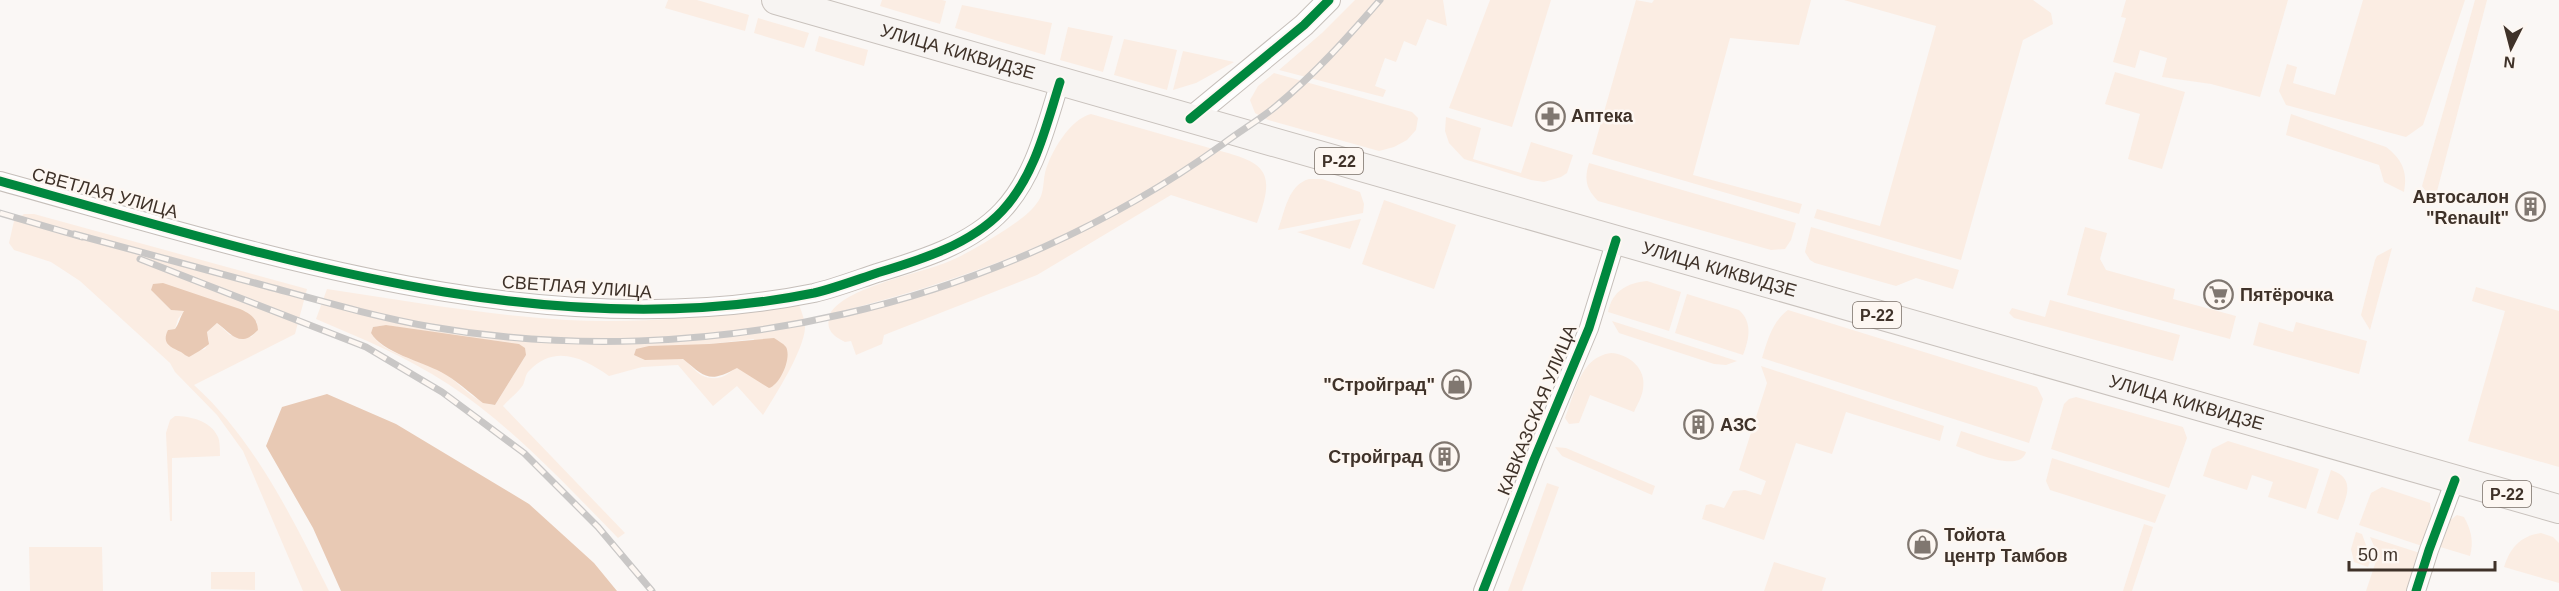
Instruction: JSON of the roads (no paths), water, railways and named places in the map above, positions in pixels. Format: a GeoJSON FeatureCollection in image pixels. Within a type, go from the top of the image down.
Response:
{"type":"FeatureCollection","features":[{"type":"Feature","properties":{"kind":"main road","name":"УЛИЦА КИКВИДЗЕ"},"geometry":{"type":"LineString","coordinates":[[776,0],[2559,509]]}},
{"type":"Feature","properties":{"kind":"street"},"geometry":{"type":"LineString","coordinates":[[1190,119],[1304,25],[1329,0]]}},
{"type":"Feature","properties":{"kind":"street","name":"СВЕТЛАЯ УЛИЦА"},"geometry":{"type":"LineString","coordinates":[[0,182],[308,266],[411,287],[587,308],[642,309],[739,304],[817,292],[901,266],[958,243],[974,234],[1003,210],[1028,174],[1060,82]]}},
{"type":"Feature","properties":{"kind":"street","name":"КАВКАЗСКАЯ УЛИЦА"},"geometry":{"type":"LineString","coordinates":[[1483,591],[1589,328],[1616,240]]}},
{"type":"Feature","properties":{"kind":"street"},"geometry":{"type":"LineString","coordinates":[[2416,591],[2456,480]]}},
{"type":"Feature","properties":{"kind":"railway"},"geometry":{"type":"LineString","coordinates":[[74,234],[390,318],[432,327],[535,339],[639,341],[743,332],[846,314],[946,285],[1044,247],[1136,200],[1223,144],[1275,107],[1317,69],[1380,0]]}},
{"type":"Feature","properties":{"kind":"railway"},"geometry":{"type":"LineString","coordinates":[[0,213],[82,237]]}},
{"type":"Feature","properties":{"kind":"railway"},"geometry":{"type":"LineString","coordinates":[[140,259],[366,347],[442,392],[524,453],[598,527],[652,591]]}},
{"type":"Feature","properties":{"kind":"place","name":"Аптека"},"geometry":{"type":"Point","coordinates":[1550,116]}},
{"type":"Feature","properties":{"kind":"place","name":"Автосалон \"Renault\""},"geometry":{"type":"Point","coordinates":[2530,207]}},
{"type":"Feature","properties":{"kind":"place","name":"Пятёрочка"},"geometry":{"type":"Point","coordinates":[2219,295]}},
{"type":"Feature","properties":{"kind":"place","name":"\"Стройград\""},"geometry":{"type":"Point","coordinates":[1456,385]}},
{"type":"Feature","properties":{"kind":"place","name":"АЗС"},"geometry":{"type":"Point","coordinates":[1699,425]}},
{"type":"Feature","properties":{"kind":"place","name":"Стройград"},"geometry":{"type":"Point","coordinates":[1444,457]}},
{"type":"Feature","properties":{"kind":"place","name":"Тойота центр Тамбов"},"geometry":{"type":"Point","coordinates":[1923,545]}}]}
